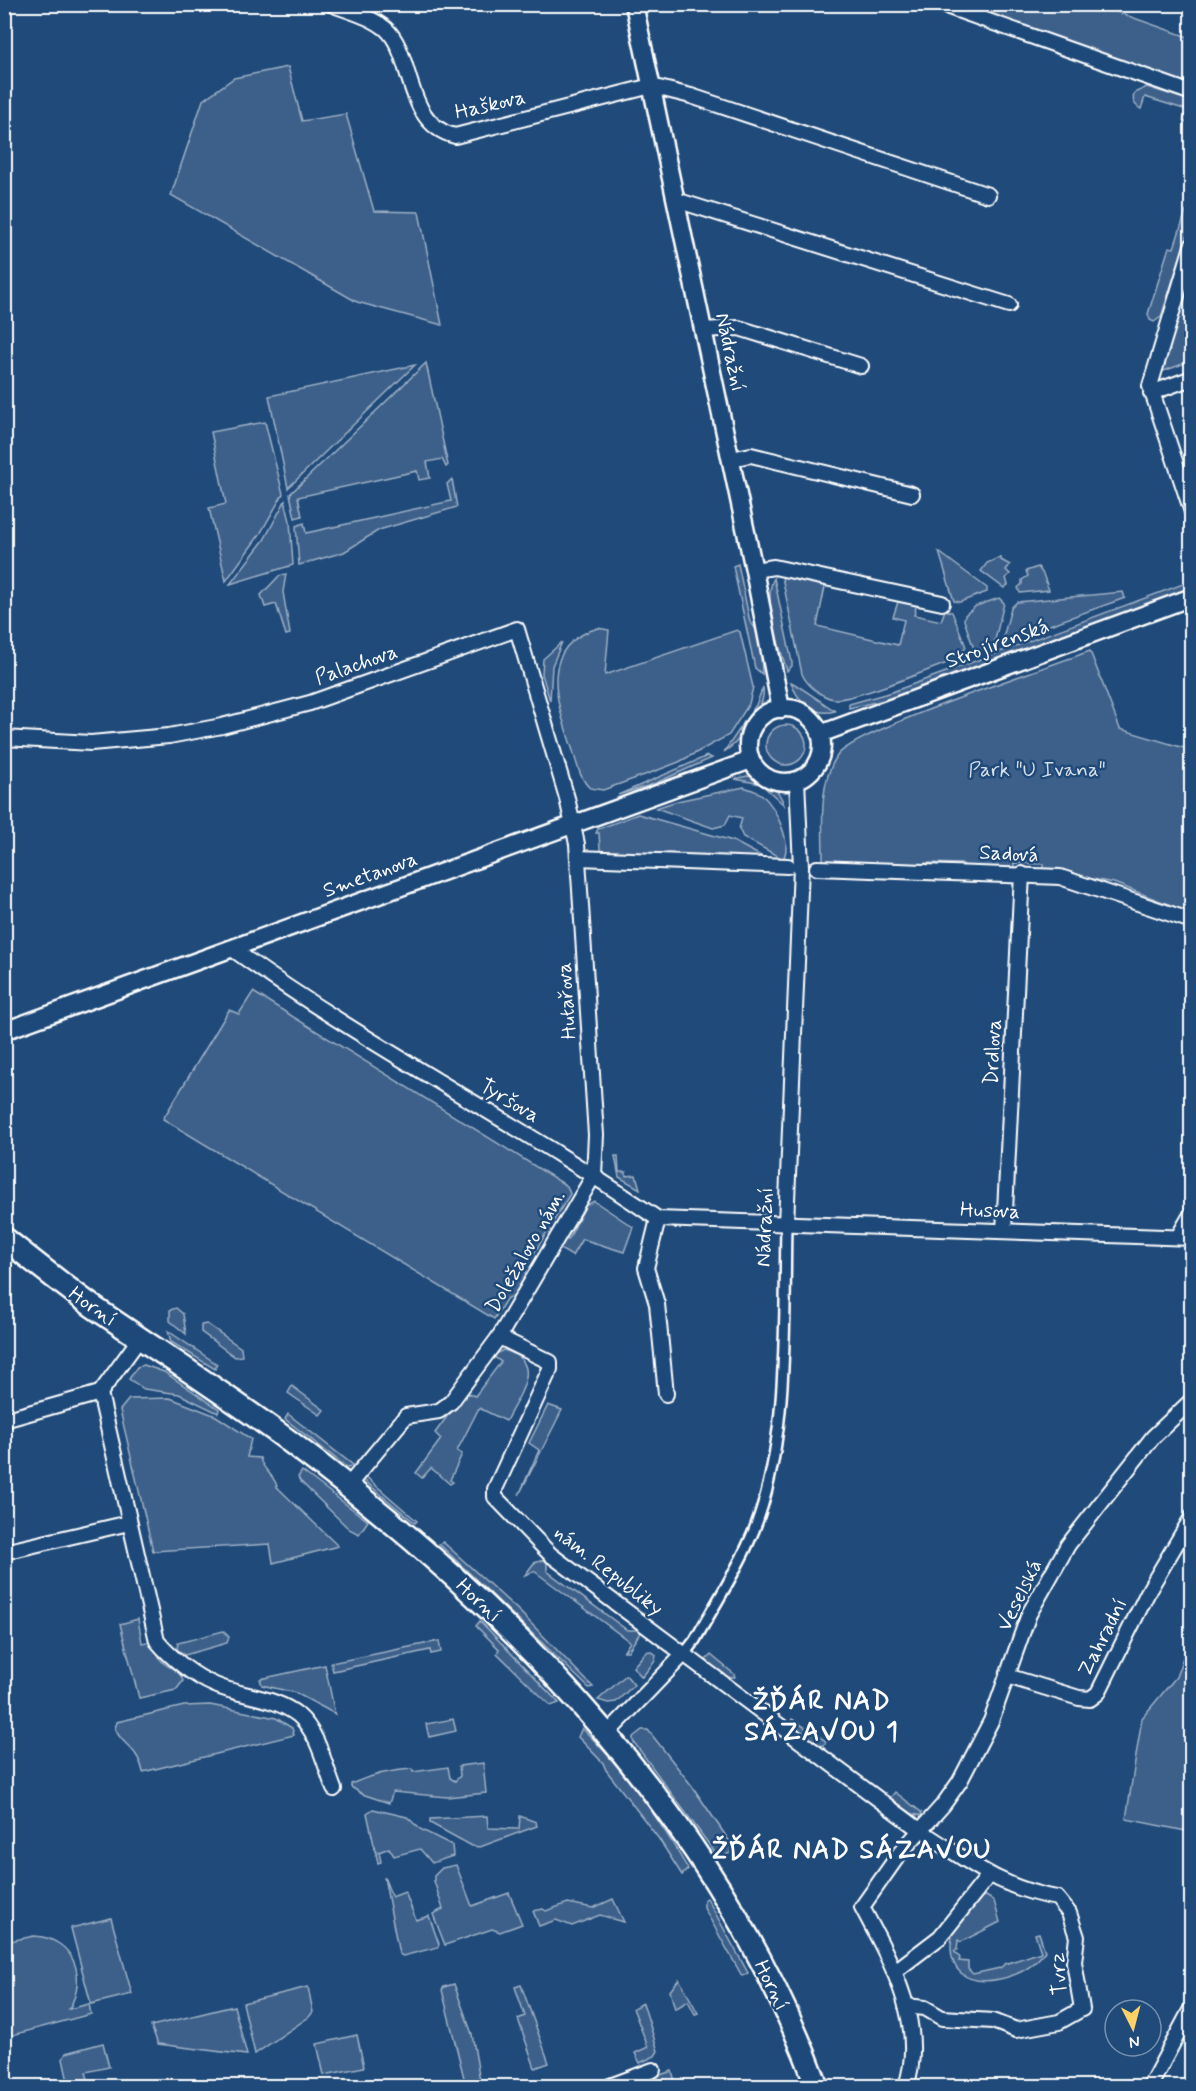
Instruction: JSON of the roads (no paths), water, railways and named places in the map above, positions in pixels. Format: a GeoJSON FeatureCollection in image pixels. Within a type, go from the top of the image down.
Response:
{"type":"FeatureCollection","features":[{"type":"Feature","properties":{"kind":"main road","name":"Horní"},"geometry":{"type":"LineString","coordinates":[[4,1238],[69,1289],[284,1438],[347,1487],[458,1581],[502,1622],[607,1734],[672,1817],[712,1876],[774,1987],[817,2086]]}},
{"type":"Feature","properties":{"kind":"street","name":"Haškova"},"geometry":{"type":"LineString","coordinates":[[331,4],[386,29],[400,52],[406,76],[419,105],[443,133],[455,136],[651,86]]}},
{"type":"Feature","properties":{"kind":"street","name":"Nádražní"},"geometry":{"type":"LineString","coordinates":[[634,4],[731,459],[781,709]]}},
{"type":"Feature","properties":{"kind":"street"},"geometry":{"type":"LineString","coordinates":[[940,4],[1191,93]]}},
{"type":"Feature","properties":{"kind":"street"},"geometry":{"type":"LineString","coordinates":[[651,86],[691,96],[988,195]]}},
{"type":"Feature","properties":{"kind":"street"},"geometry":{"type":"LineString","coordinates":[[676,200],[1010,304]]}},
{"type":"Feature","properties":{"kind":"street"},"geometry":{"type":"LineString","coordinates":[[1191,246],[1151,378],[1151,393],[1191,512]]}},
{"type":"Feature","properties":{"kind":"street"},"geometry":{"type":"LineString","coordinates":[[703,330],[739,328],[861,366]]}},
{"type":"Feature","properties":{"kind":"street"},"geometry":{"type":"LineString","coordinates":[[1151,393],[1191,378]]}},
{"type":"Feature","properties":{"kind":"street"},"geometry":{"type":"LineString","coordinates":[[731,459],[751,455],[912,494]]}},
{"type":"Feature","properties":{"kind":"street"},"geometry":{"type":"LineString","coordinates":[[754,570],[774,567],[942,603]]}},
{"type":"Feature","properties":{"kind":"street","name":"Strojírenská"},"geometry":{"type":"LineString","coordinates":[[820,734],[1191,597]]}},
{"type":"Feature","properties":{"kind":"street","name":"Palachova"},"geometry":{"type":"LineString","coordinates":[[4,738],[91,743],[169,736],[222,726],[310,703],[518,630],[573,825]]}},
{"type":"Feature","properties":{"kind":"street"},"geometry":{"type":"LineString","coordinates":[[781,709],[795,710],[808,717],[820,734],[822,745],[818,762],[811,771],[797,780],[781,782],[766,777],[751,760],[747,746],[753,727],[762,716],[781,709]]}},
{"type":"Feature","properties":{"kind":"street","name":"Smetanova"},"geometry":{"type":"LineString","coordinates":[[4,1031],[751,760]]}},
{"type":"Feature","properties":{"kind":"street","name":"Nádražní"},"geometry":{"type":"LineString","coordinates":[[684,1654],[695,1640],[749,1543],[771,1471],[781,1403],[801,867],[797,780]]}},
{"type":"Feature","properties":{"kind":"street","name":"Hutařova"},"geometry":{"type":"LineString","coordinates":[[573,825],[578,858],[596,1135],[594,1175]]}},
{"type":"Feature","properties":{"kind":"street"},"geometry":{"type":"LineString","coordinates":[[578,858],[788,866]]}},
{"type":"Feature","properties":{"kind":"street","name":"Sadová"},"geometry":{"type":"LineString","coordinates":[[817,868],[1060,877],[1093,886],[1191,921]]}},
{"type":"Feature","properties":{"kind":"street","name":"Drdlova"},"geometry":{"type":"LineString","coordinates":[[1004,1231],[1022,874]]}},
{"type":"Feature","properties":{"kind":"street","name":"Tyršova"},"geometry":{"type":"LineString","coordinates":[[231,948],[285,987],[594,1175],[658,1219]]}},
{"type":"Feature","properties":{"kind":"street","name":"Doležalovo nám."},"geometry":{"type":"LineString","coordinates":[[512,1515],[493,1494],[550,1369],[550,1362],[499,1337],[594,1175]]}},
{"type":"Feature","properties":{"kind":"street"},"geometry":{"type":"LineString","coordinates":[[1185,1238],[1191,1213]]}},
{"type":"Feature","properties":{"kind":"street"},"geometry":{"type":"LineString","coordinates":[[666,1394],[657,1304],[646,1268],[658,1219],[786,1224]]}},
{"type":"Feature","properties":{"kind":"street","name":"Husova"},"geometry":{"type":"LineString","coordinates":[[786,1224],[1185,1238]]}},
{"type":"Feature","properties":{"kind":"street"},"geometry":{"type":"LineString","coordinates":[[347,1487],[406,1416],[439,1411],[451,1402],[499,1337]]}},
{"type":"Feature","properties":{"kind":"street"},"geometry":{"type":"LineString","coordinates":[[4,1420],[100,1393],[140,1338]]}},
{"type":"Feature","properties":{"kind":"street"},"geometry":{"type":"LineString","coordinates":[[100,1393],[157,1641],[176,1660],[214,1685],[280,1704],[299,1716],[313,1734],[334,1789]]}},
{"type":"Feature","properties":{"kind":"street","name":"Veselská"},"geometry":{"type":"LineString","coordinates":[[894,1972],[861,1907],[900,1853],[926,1834],[960,1781],[991,1721],[1029,1614],[1068,1545],[1153,1437],[1191,1400]]}},
{"type":"Feature","properties":{"kind":"street","name":"nám. Republiky"},"geometry":{"type":"LineString","coordinates":[[512,1515],[542,1546],[926,1834]]}},
{"type":"Feature","properties":{"kind":"street","name":"Zahradní"},"geometry":{"type":"LineString","coordinates":[[1007,1676],[1079,1698],[1090,1699],[1098,1693],[1149,1590],[1191,1517]]}},
{"type":"Feature","properties":{"kind":"street"},"geometry":{"type":"LineString","coordinates":[[4,1552],[129,1522]]}},
{"type":"Feature","properties":{"kind":"street"},"geometry":{"type":"LineString","coordinates":[[607,1734],[684,1654]]}},
{"type":"Feature","properties":{"kind":"street","name":"Tvrz"},"geometry":{"type":"LineString","coordinates":[[906,2006],[925,2008],[942,2018],[993,2020],[1016,2030],[1059,2022],[1082,2009],[1074,1962],[1077,1937],[1069,1913],[1057,1898],[1026,1893],[989,1875],[926,1834]]}},
{"type":"Feature","properties":{"kind":"street"},"geometry":{"type":"LineString","coordinates":[[906,2086],[913,2050],[906,2006],[894,1972],[940,1937],[989,1875]]}},
{"type":"Feature","properties":{"kind":"street"},"geometry":{"type":"LineString","coordinates":[[1149,2086],[1191,2007]]}},
{"type":"Feature","properties":{"kind":"street"},"geometry":{"type":"LineString","coordinates":[[610,2086],[653,2070]]}},
{"type":"Feature","properties":{"kind":"district","name":"ŽĎÁR NAD SÁZAVOU 1"},"geometry":{"type":"Point","coordinates":[822,1716]}},
{"type":"Feature","properties":{"kind":"district","name":"ŽĎÁR NAD SÁZAVOU"},"geometry":{"type":"Point","coordinates":[852,1849]}},
{"type":"Feature","properties":{"kind":"park label","name":"Park \"U Ivana\""},"geometry":{"type":"Point","coordinates":[1037,769]}}]}
